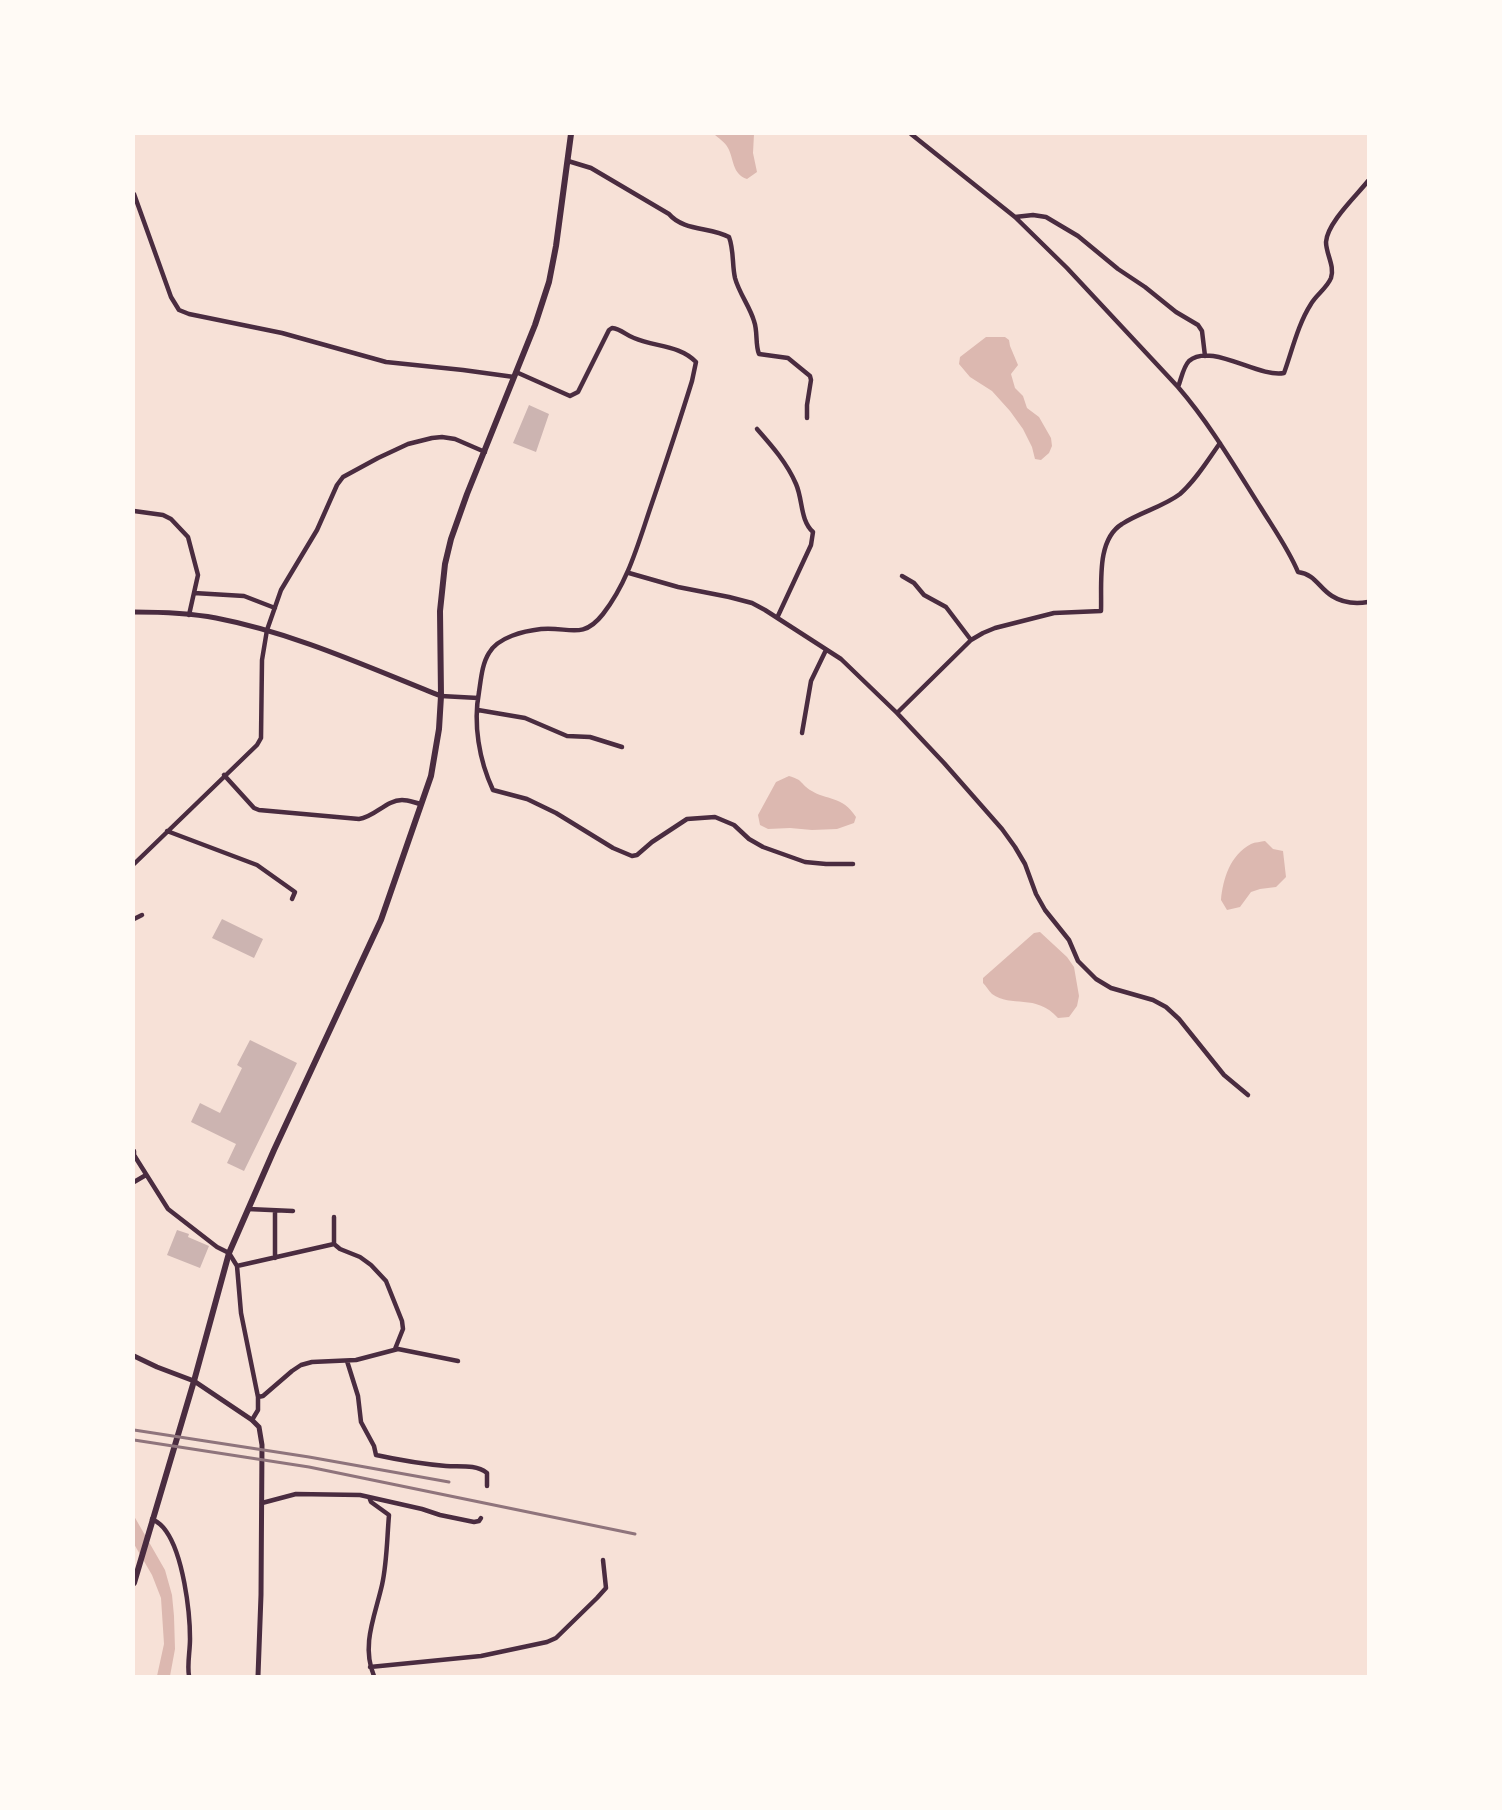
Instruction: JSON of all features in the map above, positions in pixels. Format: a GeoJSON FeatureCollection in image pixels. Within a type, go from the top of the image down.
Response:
{"type":"FeatureCollection","features":[{"type":"Feature","properties":{"kind":"main road"},"geometry":{"type":"LineString","coordinates":[[134,1583],[229,1253],[274,1150],[381,920],[431,776],[439,729],[441,696],[442,581],[451,539],[535,325],[549,282],[571,134]]}},
{"type":"Feature","properties":{"kind":"street"},"geometry":{"type":"LineString","coordinates":[[911,134],[1015,217],[1068,268],[1178,387],[1220,443],[1298,572],[1312,577],[1330,596],[1355,604],[1368,602]]}},
{"type":"Feature","properties":{"kind":"street"},"geometry":{"type":"LineString","coordinates":[[568,161],[591,168],[669,214],[673,219],[692,227],[729,237],[736,279],[758,333],[759,354],[788,358],[812,380],[807,418]]}},
{"type":"Feature","properties":{"kind":"street"},"geometry":{"type":"LineString","coordinates":[[1178,387],[1189,361],[1198,356],[1227,360],[1276,375],[1284,374],[1303,318],[1310,304],[1331,276],[1331,261],[1326,248],[1326,238],[1333,224],[1368,181]]}},
{"type":"Feature","properties":{"kind":"street"},"geometry":{"type":"LineString","coordinates":[[134,194],[165,283],[179,310],[189,314],[282,333],[386,362],[515,375],[570,396],[578,392],[612,328],[619,329],[633,338],[689,354],[696,362],[692,381],[629,573],[612,601],[594,624],[583,629],[573,632],[543,628],[520,633],[499,642],[489,651],[478,698],[479,746],[493,790],[519,796],[556,813],[613,848],[632,856],[637,855],[687,819],[715,817],[734,825],[749,839],[763,847],[805,862],[852,864]]}},
{"type":"Feature","properties":{"kind":"street"},"geometry":{"type":"LineString","coordinates":[[1015,217],[1033,214],[1046,218],[1078,236],[1118,269],[1176,312],[1198,325],[1203,331],[1205,356]]}},
{"type":"Feature","properties":{"kind":"street"},"geometry":{"type":"LineString","coordinates":[[758,429],[786,464],[797,486],[807,527],[813,532],[811,545],[777,618]]}},
{"type":"Feature","properties":{"kind":"street"},"geometry":{"type":"LineString","coordinates":[[134,864],[257,745],[261,738],[261,660],[267,630],[281,590],[317,530],[337,485],[343,477],[408,444],[432,438],[455,439],[485,452]]}},
{"type":"Feature","properties":{"kind":"street"},"geometry":{"type":"LineString","coordinates":[[897,713],[971,640],[983,633],[1053,614],[1101,611],[1105,548],[1112,535],[1120,525],[1180,494],[1220,443]]}},
{"type":"Feature","properties":{"kind":"street"},"geometry":{"type":"LineString","coordinates":[[134,511],[164,515],[188,537],[198,575],[189,615]]}},
{"type":"Feature","properties":{"kind":"street"},"geometry":{"type":"LineString","coordinates":[[629,573],[752,603],[841,659],[897,713],[1002,829],[1025,864],[1036,894],[1045,910],[1069,940],[1078,961],[1096,979],[1111,988],[1153,1000],[1166,1007],[1179,1018],[1224,1075],[1248,1095]]}},
{"type":"Feature","properties":{"kind":"street"},"geometry":{"type":"LineString","coordinates":[[902,576],[914,583],[924,595],[946,607],[971,640]]}},
{"type":"Feature","properties":{"kind":"street"},"geometry":{"type":"LineString","coordinates":[[194,593],[244,596],[274,608]]}},
{"type":"Feature","properties":{"kind":"street"},"geometry":{"type":"LineString","coordinates":[[134,612],[216,618],[267,630],[441,696],[478,698]]}},
{"type":"Feature","properties":{"kind":"street"},"geometry":{"type":"LineString","coordinates":[[802,733],[811,681],[826,650]]}},
{"type":"Feature","properties":{"kind":"street"},"geometry":{"type":"LineString","coordinates":[[478,710],[518,716],[567,736],[590,737],[621,747]]}},
{"type":"Feature","properties":{"kind":"street"},"geometry":{"type":"LineString","coordinates":[[224,775],[254,808],[260,810],[359,819],[365,818],[394,801],[406,800],[421,804]]}},
{"type":"Feature","properties":{"kind":"street"},"geometry":{"type":"LineString","coordinates":[[167,831],[257,865],[296,892],[292,899]]}},
{"type":"Feature","properties":{"kind":"street"},"geometry":{"type":"LineString","coordinates":[[134,919],[142,915]]}},
{"type":"Feature","properties":{"kind":"street"},"geometry":{"type":"LineString","coordinates":[[134,1151],[134,1155],[168,1209],[229,1253],[237,1266],[241,1313],[258,1397],[258,1410],[252,1420]]}},
{"type":"Feature","properties":{"kind":"street"},"geometry":{"type":"LineString","coordinates":[[134,1182],[146,1174]]}},
{"type":"Feature","properties":{"kind":"street"},"geometry":{"type":"LineString","coordinates":[[248,1209],[293,1211]]}},
{"type":"Feature","properties":{"kind":"street"},"geometry":{"type":"LineString","coordinates":[[275,1211],[275,1258]]}},
{"type":"Feature","properties":{"kind":"street"},"geometry":{"type":"LineString","coordinates":[[334,1216],[334,1244]]}},
{"type":"Feature","properties":{"kind":"street"},"geometry":{"type":"LineString","coordinates":[[237,1266],[334,1244]]}},
{"type":"Feature","properties":{"kind":"street"},"geometry":{"type":"LineString","coordinates":[[334,1244],[360,1257],[386,1281],[403,1329],[394,1349]]}},
{"type":"Feature","properties":{"kind":"street"},"geometry":{"type":"LineString","coordinates":[[258,1397],[263,1396],[301,1365],[312,1362],[356,1360],[394,1349],[458,1361]]}},
{"type":"Feature","properties":{"kind":"street"},"geometry":{"type":"LineString","coordinates":[[134,1356],[194,1381],[259,1427],[262,1436],[262,1503],[258,1677]]}},
{"type":"Feature","properties":{"kind":"street"},"geometry":{"type":"LineString","coordinates":[[347,1361],[358,1396],[361,1422],[374,1446],[376,1455],[482,1469],[487,1473],[487,1486]]}},
{"type":"Feature","properties":{"kind":"street"},"geometry":{"type":"LineString","coordinates":[[262,1503],[296,1494],[360,1495],[474,1522],[481,1518]]}},
{"type":"Feature","properties":{"kind":"street"},"geometry":{"type":"LineString","coordinates":[[369,1497],[371,1502],[389,1515],[382,1584],[369,1631],[370,1667],[374,1677]]}},
{"type":"Feature","properties":{"kind":"street"},"geometry":{"type":"LineString","coordinates":[[151,1522],[162,1525],[168,1532],[183,1577],[190,1627],[189,1677]]}},
{"type":"Feature","properties":{"kind":"street"},"geometry":{"type":"LineString","coordinates":[[370,1667],[481,1656],[556,1638],[606,1588],[603,1560]]}},
{"type":"Feature","properties":{"kind":"shaded area"},"geometry":{"type":"Polygon","coordinates":[[[714,134],[754,134],[753,153],[757,172],[747,179],[742,177],[734,166],[727,146],[714,134]]]}},
{"type":"Feature","properties":{"kind":"shaded area"},"geometry":{"type":"Polygon","coordinates":[[[986,337],[1005,337],[1009,340],[1018,365],[1011,374],[1015,388],[1023,396],[1027,408],[1039,417],[1051,438],[1052,446],[1049,453],[1041,460],[1035,459],[1023,429],[1010,411],[992,391],[970,377],[959,364],[960,357],[986,337]]]}},
{"type":"Feature","properties":{"kind":"shaded area"},"geometry":{"type":"Polygon","coordinates":[[[789,776],[799,780],[810,790],[845,805],[856,817],[854,823],[837,829],[812,830],[768,829],[760,825],[758,815],[776,782],[789,776]]]}},
{"type":"Feature","properties":{"kind":"shaded area"},"geometry":{"type":"Polygon","coordinates":[[[1265,841],[1273,849],[1283,851],[1286,877],[1276,887],[1251,892],[1240,907],[1227,910],[1221,900],[1229,868],[1244,849],[1256,842],[1265,841]]]}},
{"type":"Feature","properties":{"kind":"shaded area"},"geometry":{"type":"Polygon","coordinates":[[[1040,932],[1067,957],[1074,967],[1079,996],[1077,1006],[1069,1017],[1058,1018],[1050,1010],[1041,1006],[999,998],[992,994],[983,983],[983,978],[1034,933],[1040,932]]]}},
{"type":"Feature","properties":{"kind":"shaded area"},"geometry":{"type":"Polygon","coordinates":[[[134,1516],[165,1570],[172,1595],[175,1649],[170,1676],[157,1676],[164,1644],[161,1598],[152,1575],[134,1544],[134,1516]]]}},
{"type":"Feature","properties":{"kind":"building"},"geometry":{"type":"Polygon","coordinates":[[[529,405],[549,414],[536,452],[513,443],[529,405]]]}},
{"type":"Feature","properties":{"kind":"building"},"geometry":{"type":"Polygon","coordinates":[[[222,919],[263,939],[254,958],[212,938],[222,919]]]}},
{"type":"Feature","properties":{"kind":"building"},"geometry":{"type":"Polygon","coordinates":[[[250,1040],[297,1063],[244,1171],[227,1163],[236,1144],[191,1122],[200,1103],[220,1113],[242,1068],[237,1065],[250,1040]]]}},
{"type":"Feature","properties":{"kind":"building"},"geometry":{"type":"Polygon","coordinates":[[[177,1230],[209,1246],[200,1268],[167,1255],[177,1230]]]}},
{"type":"Feature","properties":{"kind":"railway"},"geometry":{"type":"LineString","coordinates":[[134,1430],[309,1457],[449,1482]]}},
{"type":"Feature","properties":{"kind":"railway"},"geometry":{"type":"LineString","coordinates":[[134,1440],[309,1467],[635,1534]]}}]}
